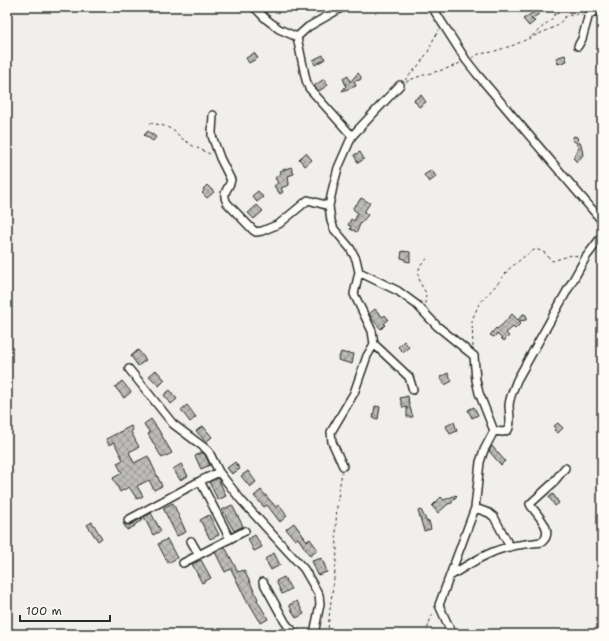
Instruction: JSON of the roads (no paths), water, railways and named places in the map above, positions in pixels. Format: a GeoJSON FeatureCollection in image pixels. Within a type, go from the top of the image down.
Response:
{"type":"FeatureCollection","features":[{"type":"Feature","properties":{"kind":"street"},"geometry":{"type":"LineString","coordinates":[[254,7],[279,29],[297,37]]}},
{"type":"Feature","properties":{"kind":"street"},"geometry":{"type":"LineString","coordinates":[[297,37],[308,27],[343,7]]}},
{"type":"Feature","properties":{"kind":"street"},"geometry":{"type":"LineString","coordinates":[[432,7],[466,60],[477,74],[602,221]]}},
{"type":"Feature","properties":{"kind":"street"},"geometry":{"type":"LineString","coordinates":[[578,46],[589,14],[602,9]]}},
{"type":"Feature","properties":{"kind":"street"},"geometry":{"type":"LineString","coordinates":[[297,37],[309,88],[352,136]]}},
{"type":"Feature","properties":{"kind":"street"},"geometry":{"type":"LineString","coordinates":[[400,85],[352,136],[338,168],[329,206],[331,221],[334,229],[350,248],[356,259],[359,272],[354,294],[372,331],[374,344],[409,377],[413,390]]}},
{"type":"Feature","properties":{"kind":"street"},"geometry":{"type":"LineString","coordinates":[[213,115],[212,132],[220,158],[231,180],[231,183],[224,193],[226,200],[253,230],[256,232],[262,231],[279,224],[308,200],[329,206]]}},
{"type":"Feature","properties":{"kind":"street"},"geometry":{"type":"LineString","coordinates":[[494,431],[504,432],[510,427],[509,405],[517,380],[586,257],[602,236]]}},
{"type":"Feature","properties":{"kind":"street"},"geometry":{"type":"LineString","coordinates":[[359,272],[398,291],[418,305],[437,326],[474,356],[476,380],[479,393],[494,431],[484,450],[480,462],[475,508],[439,605],[452,634]]}},
{"type":"Feature","properties":{"kind":"street"},"geometry":{"type":"LineString","coordinates":[[343,466],[332,442],[331,432],[354,393],[367,356],[374,344]]}},
{"type":"Feature","properties":{"kind":"street"},"geometry":{"type":"LineString","coordinates":[[129,369],[174,424],[205,448],[219,472],[241,500],[307,574],[320,599],[314,634]]}},
{"type":"Feature","properties":{"kind":"street"},"geometry":{"type":"LineString","coordinates":[[449,577],[470,563],[494,552],[510,547],[542,542],[545,540],[547,533],[546,528],[530,504],[552,484],[565,468]]}},
{"type":"Feature","properties":{"kind":"street"},"geometry":{"type":"LineString","coordinates":[[128,520],[219,472]]}},
{"type":"Feature","properties":{"kind":"street"},"geometry":{"type":"LineString","coordinates":[[200,481],[230,539]]}},
{"type":"Feature","properties":{"kind":"street"},"geometry":{"type":"LineString","coordinates":[[475,508],[489,513],[494,517],[510,547]]}},
{"type":"Feature","properties":{"kind":"street"},"geometry":{"type":"LineString","coordinates":[[183,563],[245,531]]}},
{"type":"Feature","properties":{"kind":"street"},"geometry":{"type":"LineString","coordinates":[[191,541],[199,555]]}},
{"type":"Feature","properties":{"kind":"street"},"geometry":{"type":"LineString","coordinates":[[263,582],[285,622],[296,634]]}}]}
